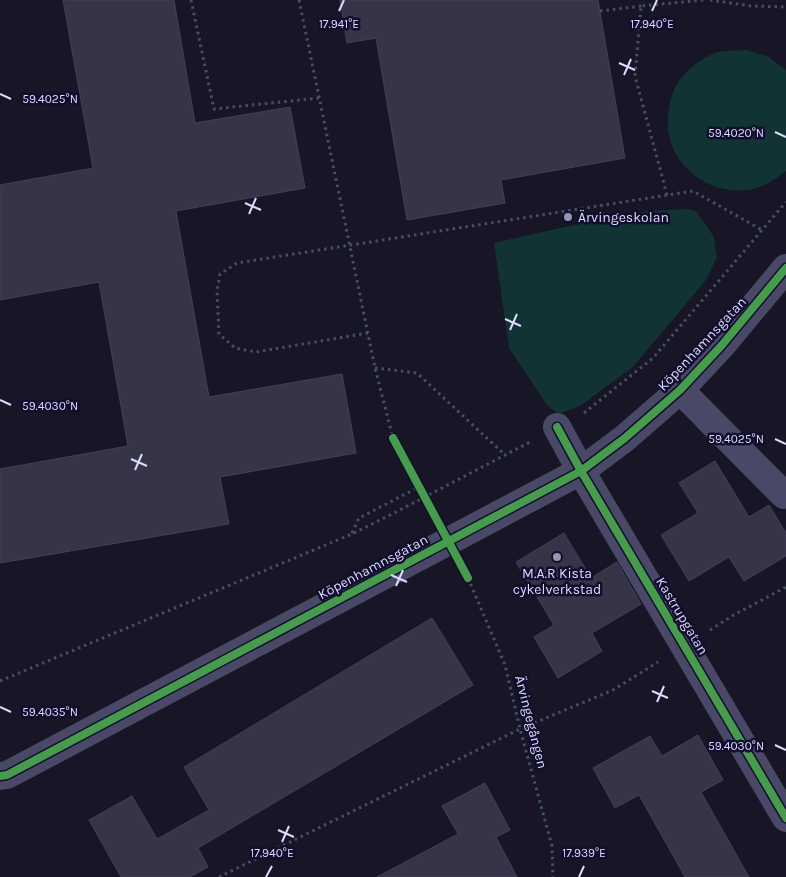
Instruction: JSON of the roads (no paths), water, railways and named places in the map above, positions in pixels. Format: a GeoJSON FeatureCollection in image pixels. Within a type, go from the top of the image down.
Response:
{"type":"FeatureCollection","features":[{"type":"Feature","properties":{"kind":"street","name":"Köpenhamnsgatan"},"geometry":{"type":"LineString","coordinates":[[0,776],[7,775],[581,471],[625,438],[680,390],[722,345],[786,268]]}},
{"type":"Feature","properties":{"kind":"street"},"geometry":{"type":"LineString","coordinates":[[680,390],[784,495]]}},
{"type":"Feature","properties":{"kind":"street","name":"Kastrupgatan"},"geometry":{"type":"LineString","coordinates":[[557,427],[581,471],[786,818]]}},
{"type":"Feature","properties":{"kind":"place","name":"Ärvingeskolan"},"geometry":{"type":"Point","coordinates":[568,217]}},
{"type":"Feature","properties":{"kind":"place","name":"M.A.R Kista cykelverkstad"},"geometry":{"type":"Point","coordinates":[557,557]}}]}
